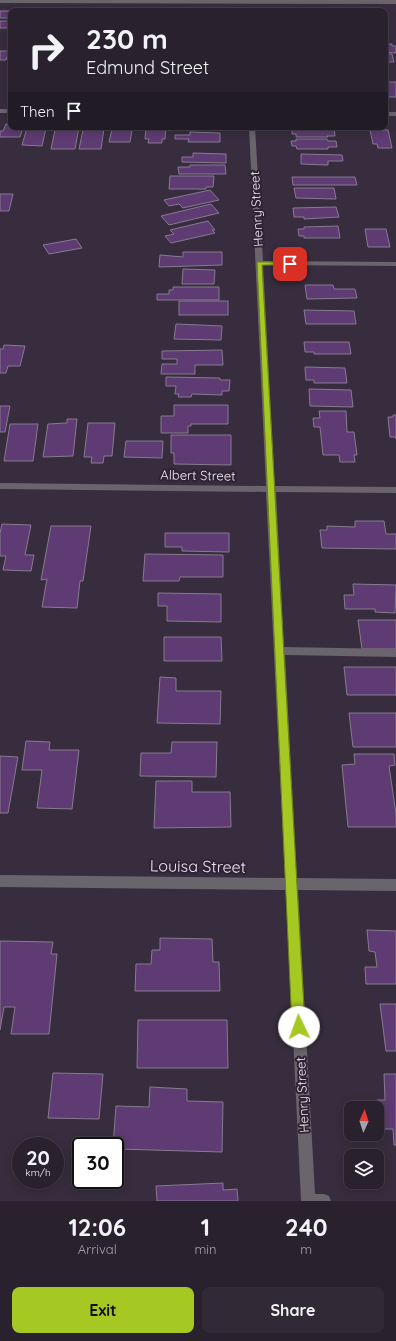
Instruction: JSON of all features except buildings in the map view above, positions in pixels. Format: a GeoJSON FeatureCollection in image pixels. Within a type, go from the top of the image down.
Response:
{"type":"FeatureCollection","features":[{"type":"Feature","properties":{"kind":"street"},"geometry":{"type":"LineString","coordinates":[[0,1],[396,2]]}},
{"type":"Feature","properties":{"kind":"street","name":"Henry Street"},"geometry":{"type":"LineString","coordinates":[[252,130],[308,1201]]}},
{"type":"Feature","properties":{"kind":"street"},"geometry":{"type":"LineString","coordinates":[[259,263],[396,264]]}},
{"type":"Feature","properties":{"kind":"street","name":"Albert Street"},"geometry":{"type":"LineString","coordinates":[[0,486],[396,490]]}},
{"type":"Feature","properties":{"kind":"street"},"geometry":{"type":"LineString","coordinates":[[279,651],[396,653]]}},
{"type":"Feature","properties":{"kind":"street","name":"Louisa Street"},"geometry":{"type":"LineString","coordinates":[[0,880],[396,885]]}},
{"type":"Feature","properties":{"kind":"street"},"geometry":{"type":"LineString","coordinates":[[308,1201],[324,1201]]}},
{"type":"Feature","properties":{"kind":"route"},"geometry":{"type":"LineString","coordinates":[[290,264],[259,263],[299,1027]]}}]}
